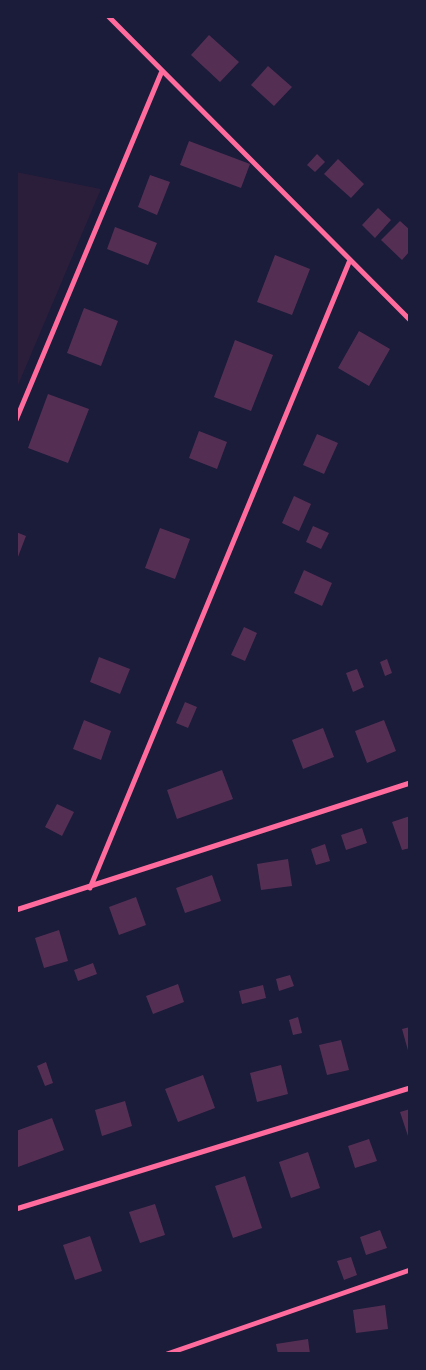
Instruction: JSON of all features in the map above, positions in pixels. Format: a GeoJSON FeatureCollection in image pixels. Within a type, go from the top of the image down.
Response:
{"type":"FeatureCollection","features":[{"type":"Feature","properties":{"kind":"street"},"geometry":{"type":"LineString","coordinates":[[108,16],[410,320]]}},
{"type":"Feature","properties":{"kind":"street"},"geometry":{"type":"LineString","coordinates":[[16,420],[162,71]]}},
{"type":"Feature","properties":{"kind":"street"},"geometry":{"type":"LineString","coordinates":[[90,888],[350,260]]}},
{"type":"Feature","properties":{"kind":"street"},"geometry":{"type":"LineString","coordinates":[[16,910],[90,888],[410,783]]}},
{"type":"Feature","properties":{"kind":"street"},"geometry":{"type":"LineString","coordinates":[[16,1209],[410,1088]]}},
{"type":"Feature","properties":{"kind":"street"},"geometry":{"type":"LineString","coordinates":[[167,1354],[410,1270]]}},
{"type":"Feature","properties":{"kind":"shaded area"},"geometry":{"type":"Polygon","coordinates":[[[16,172],[101,189],[16,390],[16,172]]]}},
{"type":"Feature","properties":{"kind":"building"},"geometry":{"type":"Polygon","coordinates":[[[209,35],[239,62],[220,82],[191,55],[209,35]]]}},
{"type":"Feature","properties":{"kind":"building"},"geometry":{"type":"Polygon","coordinates":[[[268,66],[292,87],[274,106],[251,85],[268,66]]]}},
{"type":"Feature","properties":{"kind":"building"},"geometry":{"type":"Polygon","coordinates":[[[189,141],[250,164],[241,188],[180,165],[189,141]]]}},
{"type":"Feature","properties":{"kind":"building"},"geometry":{"type":"Polygon","coordinates":[[[317,154],[325,162],[315,172],[307,165],[317,154]]]}},
{"type":"Feature","properties":{"kind":"building"},"geometry":{"type":"Polygon","coordinates":[[[338,159],[364,184],[351,198],[324,174],[338,159]]]}},
{"type":"Feature","properties":{"kind":"building"},"geometry":{"type":"Polygon","coordinates":[[[150,175],[170,182],[157,215],[138,207],[150,175]]]}},
{"type":"Feature","properties":{"kind":"building"},"geometry":{"type":"Polygon","coordinates":[[[378,208],[391,220],[375,238],[362,225],[378,208]]]}},
{"type":"Feature","properties":{"kind":"building"},"geometry":{"type":"Polygon","coordinates":[[[400,221],[410,230],[410,251],[402,260],[381,240],[400,221]]]}},
{"type":"Feature","properties":{"kind":"building"},"geometry":{"type":"Polygon","coordinates":[[[115,227],[157,243],[148,265],[107,249],[115,227]]]}},
{"type":"Feature","properties":{"kind":"building"},"geometry":{"type":"Polygon","coordinates":[[[275,255],[310,269],[292,315],[257,302],[275,255]]]}},
{"type":"Feature","properties":{"kind":"building"},"geometry":{"type":"Polygon","coordinates":[[[84,308],[118,321],[101,366],[67,353],[84,308]]]}},
{"type":"Feature","properties":{"kind":"building"},"geometry":{"type":"Polygon","coordinates":[[[359,331],[390,349],[369,386],[338,368],[359,331]]]}},
{"type":"Feature","properties":{"kind":"building"},"geometry":{"type":"Polygon","coordinates":[[[235,340],[273,355],[251,411],[214,397],[235,340]]]}},
{"type":"Feature","properties":{"kind":"building"},"geometry":{"type":"Polygon","coordinates":[[[48,394],[89,409],[68,463],[28,448],[48,394]]]}},
{"type":"Feature","properties":{"kind":"building"},"geometry":{"type":"Polygon","coordinates":[[[199,431],[227,442],[217,469],[189,458],[199,431]]]}},
{"type":"Feature","properties":{"kind":"building"},"geometry":{"type":"Polygon","coordinates":[[[317,434],[338,443],[324,474],[303,465],[317,434]]]}},
{"type":"Feature","properties":{"kind":"building"},"geometry":{"type":"Polygon","coordinates":[[[294,496],[311,504],[299,531],[282,523],[294,496]]]}},
{"type":"Feature","properties":{"kind":"building"},"geometry":{"type":"Polygon","coordinates":[[[313,526],[329,533],[321,549],[306,542],[313,526]]]}},
{"type":"Feature","properties":{"kind":"building"},"geometry":{"type":"Polygon","coordinates":[[[160,528],[190,539],[175,579],[145,568],[160,528]]]}},
{"type":"Feature","properties":{"kind":"building"},"geometry":{"type":"Polygon","coordinates":[[[16,532],[26,536],[16,562],[16,532]]]}},
{"type":"Feature","properties":{"kind":"building"},"geometry":{"type":"Polygon","coordinates":[[[304,570],[332,583],[322,606],[294,593],[304,570]]]}},
{"type":"Feature","properties":{"kind":"building"},"geometry":{"type":"Polygon","coordinates":[[[244,627],[257,633],[245,661],[231,655],[244,627]]]}},
{"type":"Feature","properties":{"kind":"building"},"geometry":{"type":"Polygon","coordinates":[[[99,657],[130,669],[120,694],[90,682],[99,657]]]}},
{"type":"Feature","properties":{"kind":"building"},"geometry":{"type":"Polygon","coordinates":[[[387,659],[392,673],[385,676],[380,662],[387,659]]]}},
{"type":"Feature","properties":{"kind":"building"},"geometry":{"type":"Polygon","coordinates":[[[357,669],[364,687],[353,692],[346,673],[357,669]]]}},
{"type":"Feature","properties":{"kind":"building"},"geometry":{"type":"Polygon","coordinates":[[[185,702],[197,707],[188,728],[176,723],[185,702]]]}},
{"type":"Feature","properties":{"kind":"building"},"geometry":{"type":"Polygon","coordinates":[[[84,720],[111,731],[101,760],[73,749],[84,720]]]}},
{"type":"Feature","properties":{"kind":"building"},"geometry":{"type":"Polygon","coordinates":[[[384,720],[396,751],[367,763],[355,731],[384,720]]]}},
{"type":"Feature","properties":{"kind":"building"},"geometry":{"type":"Polygon","coordinates":[[[323,728],[334,757],[303,769],[292,740],[323,728]]]}},
{"type":"Feature","properties":{"kind":"building"},"geometry":{"type":"Polygon","coordinates":[[[222,770],[233,799],[177,819],[167,790],[222,770]]]}},
{"type":"Feature","properties":{"kind":"building"},"geometry":{"type":"Polygon","coordinates":[[[57,804],[74,812],[62,836],[45,827],[57,804]]]}},
{"type":"Feature","properties":{"kind":"building"},"geometry":{"type":"Polygon","coordinates":[[[410,816],[410,848],[402,850],[392,822],[410,816]]]}},
{"type":"Feature","properties":{"kind":"building"},"geometry":{"type":"Polygon","coordinates":[[[362,828],[367,843],[346,850],[341,835],[362,828]]]}},
{"type":"Feature","properties":{"kind":"building"},"geometry":{"type":"Polygon","coordinates":[[[325,844],[330,861],[316,865],[311,849],[325,844]]]}},
{"type":"Feature","properties":{"kind":"building"},"geometry":{"type":"Polygon","coordinates":[[[288,859],[292,886],[261,890],[257,864],[288,859]]]}},
{"type":"Feature","properties":{"kind":"building"},"geometry":{"type":"Polygon","coordinates":[[[212,875],[221,901],[185,913],[176,888],[212,875]]]}},
{"type":"Feature","properties":{"kind":"building"},"geometry":{"type":"Polygon","coordinates":[[[136,897],[146,925],[119,935],[109,907],[136,897]]]}},
{"type":"Feature","properties":{"kind":"building"},"geometry":{"type":"Polygon","coordinates":[[[59,930],[68,961],[44,968],[35,938],[59,930]]]}},
{"type":"Feature","properties":{"kind":"building"},"geometry":{"type":"Polygon","coordinates":[[[93,963],[97,974],[78,981],[74,970],[93,963]]]}},
{"type":"Feature","properties":{"kind":"building"},"geometry":{"type":"Polygon","coordinates":[[[290,975],[294,986],[279,991],[276,979],[290,975]]]}},
{"type":"Feature","properties":{"kind":"building"},"geometry":{"type":"Polygon","coordinates":[[[178,984],[184,1002],[153,1014],[146,996],[178,984]]]}},
{"type":"Feature","properties":{"kind":"building"},"geometry":{"type":"Polygon","coordinates":[[[263,985],[266,998],[242,1004],[239,991],[263,985]]]}},
{"type":"Feature","properties":{"kind":"building"},"geometry":{"type":"Polygon","coordinates":[[[298,1017],[302,1033],[293,1035],[289,1020],[298,1017]]]}},
{"type":"Feature","properties":{"kind":"building"},"geometry":{"type":"Polygon","coordinates":[[[410,1027],[410,1054],[409,1054],[402,1029],[410,1027]]]}},
{"type":"Feature","properties":{"kind":"building"},"geometry":{"type":"Polygon","coordinates":[[[341,1040],[349,1070],[327,1075],[319,1045],[341,1040]]]}},
{"type":"Feature","properties":{"kind":"building"},"geometry":{"type":"Polygon","coordinates":[[[46,1062],[53,1083],[45,1086],[37,1066],[46,1062]]]}},
{"type":"Feature","properties":{"kind":"building"},"geometry":{"type":"Polygon","coordinates":[[[281,1065],[288,1094],[257,1102],[250,1073],[281,1065]]]}},
{"type":"Feature","properties":{"kind":"building"},"geometry":{"type":"Polygon","coordinates":[[[203,1075],[215,1108],[178,1122],[165,1089],[203,1075]]]}},
{"type":"Feature","properties":{"kind":"building"},"geometry":{"type":"Polygon","coordinates":[[[125,1101],[132,1126],[102,1136],[95,1110],[125,1101]]]}},
{"type":"Feature","properties":{"kind":"building"},"geometry":{"type":"Polygon","coordinates":[[[410,1109],[410,1139],[409,1139],[400,1112],[410,1109]]]}},
{"type":"Feature","properties":{"kind":"building"},"geometry":{"type":"Polygon","coordinates":[[[52,1118],[64,1150],[18,1167],[16,1161],[16,1131],[52,1118]]]}},
{"type":"Feature","properties":{"kind":"building"},"geometry":{"type":"Polygon","coordinates":[[[369,1139],[377,1161],[355,1168],[348,1146],[369,1139]]]}},
{"type":"Feature","properties":{"kind":"building"},"geometry":{"type":"Polygon","coordinates":[[[308,1152],[320,1188],[291,1198],[279,1162],[308,1152]]]}},
{"type":"Feature","properties":{"kind":"building"},"geometry":{"type":"Polygon","coordinates":[[[245,1176],[262,1228],[233,1238],[215,1186],[245,1176]]]}},
{"type":"Feature","properties":{"kind":"building"},"geometry":{"type":"Polygon","coordinates":[[[155,1204],[165,1235],[140,1243],[129,1212],[155,1204]]]}},
{"type":"Feature","properties":{"kind":"building"},"geometry":{"type":"Polygon","coordinates":[[[380,1230],[387,1248],[366,1255],[360,1237],[380,1230]]]}},
{"type":"Feature","properties":{"kind":"building"},"geometry":{"type":"Polygon","coordinates":[[[90,1236],[102,1271],[75,1280],[63,1245],[90,1236]]]}},
{"type":"Feature","properties":{"kind":"building"},"geometry":{"type":"Polygon","coordinates":[[[351,1257],[357,1275],[344,1280],[337,1261],[351,1257]]]}},
{"type":"Feature","properties":{"kind":"building"},"geometry":{"type":"Polygon","coordinates":[[[385,1305],[388,1329],[356,1333],[353,1310],[385,1305]]]}},
{"type":"Feature","properties":{"kind":"building"},"geometry":{"type":"Polygon","coordinates":[[[308,1339],[310,1354],[278,1354],[276,1344],[308,1339]]]}}]}
